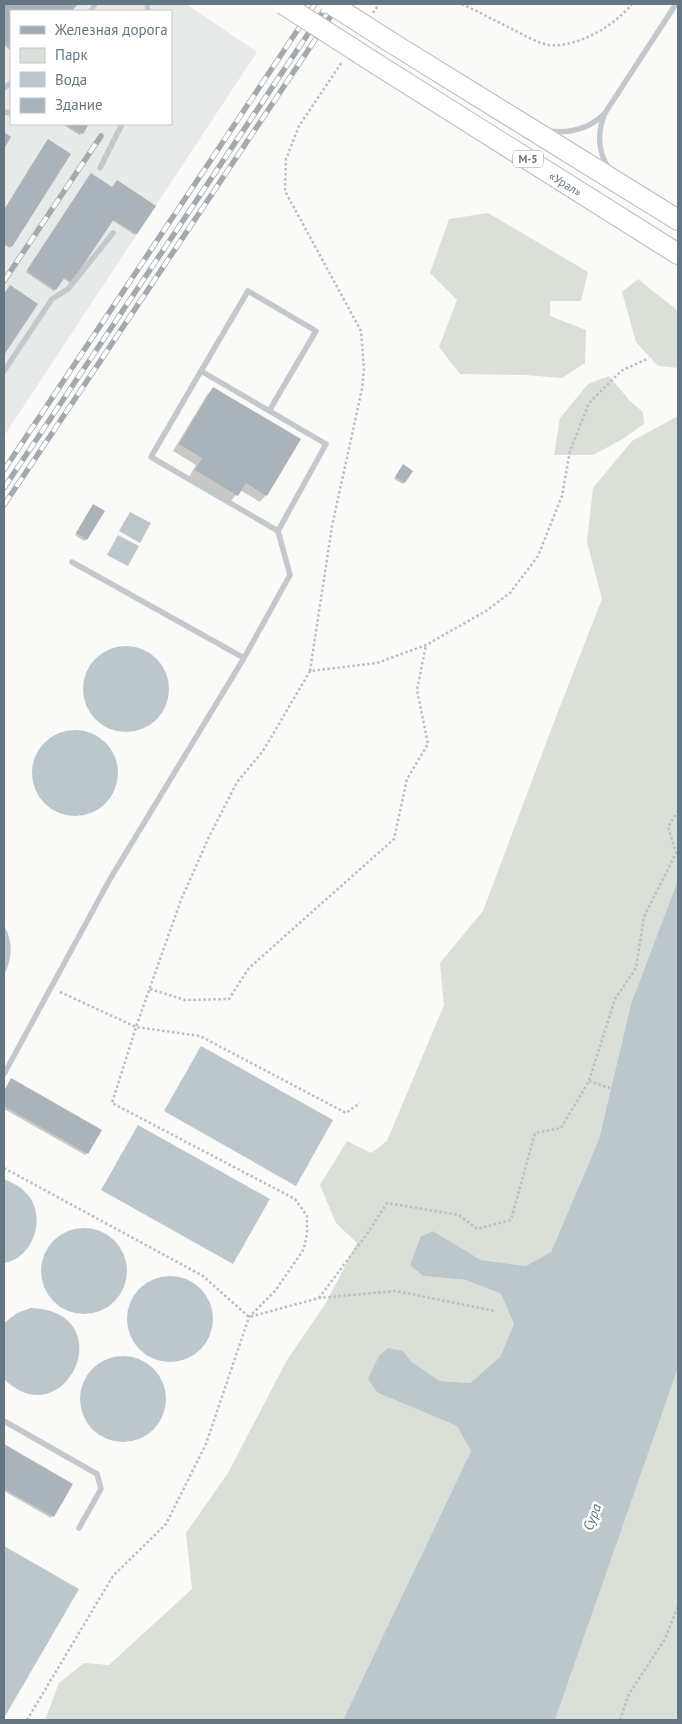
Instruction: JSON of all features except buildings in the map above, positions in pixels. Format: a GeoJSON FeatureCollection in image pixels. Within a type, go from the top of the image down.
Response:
{"type":"FeatureCollection","features":[{"type":"Feature","properties":{"kind":"highway","name":"«Урал»"},"geometry":{"type":"LineString","coordinates":[[283,4],[678,254]]}},
{"type":"Feature","properties":{"kind":"highway","name":"М-5"},"geometry":{"type":"LineString","coordinates":[[331,4],[678,220]]}},
{"type":"Feature","properties":{"kind":"lane"},"geometry":{"type":"LineString","coordinates":[[626,188],[612,173],[604,160],[600,130],[605,114],[676,4]]}},
{"type":"Feature","properties":{"kind":"lane"},"geometry":{"type":"LineString","coordinates":[[527,126],[547,131],[569,132],[590,126],[605,114]]}},
{"type":"Feature","properties":{"kind":"lane"},"geometry":{"type":"LineString","coordinates":[[100,168],[122,125]]}},
{"type":"Feature","properties":{"kind":"lane"},"geometry":{"type":"LineString","coordinates":[[4,371],[52,299],[68,290],[113,233]]}},
{"type":"Feature","properties":{"kind":"lane"},"geometry":{"type":"LineString","coordinates":[[269,411],[316,331],[248,291],[151,457],[278,531]]}},
{"type":"Feature","properties":{"kind":"lane"},"geometry":{"type":"LineString","coordinates":[[4,1074],[110,879],[244,658],[290,575],[278,531],[326,444],[201,371]]}},
{"type":"Feature","properties":{"kind":"lane"},"geometry":{"type":"LineString","coordinates":[[72,562],[244,658]]}},
{"type":"Feature","properties":{"kind":"lane"},"geometry":{"type":"LineString","coordinates":[[4,1421],[97,1474],[101,1489],[79,1528]]}},
{"type":"Feature","properties":{"kind":"path"},"geometry":{"type":"LineString","coordinates":[[369,20],[379,4]]}},
{"type":"Feature","properties":{"kind":"path"},"geometry":{"type":"LineString","coordinates":[[462,4],[548,45],[567,44],[607,27],[624,14],[632,4]]}},
{"type":"Feature","properties":{"kind":"path"},"geometry":{"type":"LineString","coordinates":[[27,1720],[113,1576],[166,1524],[206,1444],[248,1317],[275,1291],[304,1249],[308,1233],[307,1216],[295,1199],[112,1103],[181,900],[209,837],[237,782],[263,751],[310,671],[332,526],[362,389],[364,369],[362,331],[285,191],[286,159],[299,126],[342,61]]}},
{"type":"Feature","properties":{"kind":"path"},"geometry":{"type":"LineString","coordinates":[[310,671],[377,663],[426,645],[486,611],[510,593],[538,556],[562,496],[570,451],[589,403],[621,371],[648,358]]}},
{"type":"Feature","properties":{"kind":"path"},"geometry":{"type":"LineString","coordinates":[[150,989],[185,1000],[229,999],[249,968],[394,839],[407,780],[428,744],[416,690],[426,645]]}},
{"type":"Feature","properties":{"kind":"path"},"geometry":{"type":"LineString","coordinates":[[319,1298],[388,1203],[459,1215],[477,1229],[511,1220],[535,1133],[561,1128],[589,1080],[615,999],[636,968],[644,917],[676,853],[668,828],[678,811]]}},
{"type":"Feature","properties":{"kind":"path"},"geometry":{"type":"LineString","coordinates":[[51,988],[136,1028],[200,1036],[346,1113],[360,1103]]}},
{"type":"Feature","properties":{"kind":"path"},"geometry":{"type":"LineString","coordinates":[[589,1080],[610,1088]]}},
{"type":"Feature","properties":{"kind":"path"},"geometry":{"type":"LineString","coordinates":[[4,1168],[203,1276],[248,1317]]}},
{"type":"Feature","properties":{"kind":"path"},"geometry":{"type":"LineString","coordinates":[[248,1317],[319,1298],[396,1291],[495,1311]]}},
{"type":"Feature","properties":{"kind":"path"},"geometry":{"type":"LineString","coordinates":[[620,1720],[630,1694],[665,1639],[678,1606]]}},
{"type":"Feature","properties":{"kind":"shaded area"},"geometry":{"type":"Polygon","coordinates":[[[4,4],[186,4],[257,52],[4,436],[4,4]]]}},
{"type":"Feature","properties":{"kind":"green space"},"geometry":{"type":"Polygon","coordinates":[[[488,213],[588,272],[581,301],[550,301],[550,316],[586,330],[585,363],[562,378],[525,375],[460,374],[439,347],[457,300],[430,273],[449,219],[488,213]]]}},
{"type":"Feature","properties":{"kind":"green space"},"geometry":{"type":"Polygon","coordinates":[[[638,279],[678,311],[678,368],[658,366],[636,342],[622,292],[638,279]]]}},
{"type":"Feature","properties":{"kind":"green space"},"geometry":{"type":"Polygon","coordinates":[[[609,376],[630,401],[643,412],[644,424],[621,440],[593,455],[554,455],[560,418],[588,384],[609,376]]]}},
{"type":"Feature","properties":{"kind":"green space"},"geometry":{"type":"Polygon","coordinates":[[[678,416],[678,880],[631,1004],[599,1139],[551,1252],[526,1266],[481,1260],[433,1231],[421,1236],[410,1265],[423,1276],[466,1280],[501,1294],[514,1324],[500,1357],[470,1383],[440,1381],[412,1362],[403,1351],[378,1393],[457,1426],[471,1451],[343,1720],[45,1720],[59,1683],[84,1663],[109,1665],[192,1589],[186,1533],[228,1473],[287,1360],[326,1303],[357,1243],[336,1223],[320,1185],[347,1141],[371,1153],[387,1141],[444,1005],[440,963],[483,911],[602,599],[587,542],[593,488],[632,441],[678,416]]]}},
{"type":"Feature","properties":{"kind":"green space"},"geometry":{"type":"Polygon","coordinates":[[[678,1368],[678,1720],[555,1720],[678,1368]]]}},
{"type":"Feature","properties":{"kind":"water"},"geometry":{"type":"Polygon","coordinates":[[[130,512],[151,523],[140,543],[119,531],[130,512]]]}},
{"type":"Feature","properties":{"kind":"water"},"geometry":{"type":"Polygon","coordinates":[[[118,535],[139,546],[128,566],[107,555],[118,535]]]}},
{"type":"Feature","properties":{"kind":"water"},"geometry":{"type":"Polygon","coordinates":[[[126,646],[142,649],[150,653],[162,665],[166,673],[169,689],[166,705],[162,713],[150,725],[142,729],[126,732],[110,729],[102,725],[90,713],[86,705],[83,689],[86,673],[90,665],[102,653],[110,649],[126,646]]]}},
{"type":"Feature","properties":{"kind":"water"},"geometry":{"type":"Polygon","coordinates":[[[75,730],[91,733],[99,737],[111,749],[115,757],[118,773],[115,789],[111,797],[99,809],[91,813],[75,816],[59,813],[51,809],[39,797],[35,789],[32,773],[35,757],[39,749],[51,737],[59,733],[75,730]]]}},
{"type":"Feature","properties":{"kind":"water","name":"Сура"},"geometry":{"type":"Polygon","coordinates":[[[678,880],[678,1368],[555,1720],[343,1720],[471,1451],[457,1426],[378,1393],[368,1379],[379,1356],[388,1348],[403,1351],[412,1362],[440,1381],[470,1383],[500,1357],[514,1324],[501,1294],[466,1280],[423,1276],[410,1265],[421,1236],[433,1231],[481,1260],[526,1266],[551,1252],[599,1139],[631,1004],[678,880]]]}},
{"type":"Feature","properties":{"kind":"water"},"geometry":{"type":"Polygon","coordinates":[[[4,925],[9,937],[11,950],[4,975],[4,925]]]}},
{"type":"Feature","properties":{"kind":"water"},"geometry":{"type":"Polygon","coordinates":[[[201,1046],[333,1120],[296,1186],[164,1111],[201,1046]]]}},
{"type":"Feature","properties":{"kind":"water"},"geometry":{"type":"Polygon","coordinates":[[[138,1125],[270,1199],[233,1264],[101,1190],[138,1125]]]}},
{"type":"Feature","properties":{"kind":"water"},"geometry":{"type":"Polygon","coordinates":[[[4,1179],[13,1183],[27,1194],[33,1203],[36,1213],[36,1224],[30,1245],[14,1260],[4,1263],[4,1179]]]}},
{"type":"Feature","properties":{"kind":"water"},"geometry":{"type":"Polygon","coordinates":[[[84,1228],[100,1231],[108,1235],[120,1247],[124,1255],[127,1271],[124,1287],[120,1295],[108,1307],[100,1311],[84,1314],[68,1311],[60,1307],[48,1295],[44,1287],[41,1271],[44,1255],[48,1247],[60,1235],[68,1231],[84,1228]]]}},
{"type":"Feature","properties":{"kind":"water"},"geometry":{"type":"Polygon","coordinates":[[[170,1276],[186,1279],[194,1283],[206,1295],[210,1303],[213,1319],[210,1335],[206,1343],[194,1355],[186,1359],[170,1362],[154,1359],[146,1355],[134,1343],[130,1335],[127,1319],[130,1303],[134,1295],[146,1283],[154,1279],[170,1276]]]}},
{"type":"Feature","properties":{"kind":"water"},"geometry":{"type":"Polygon","coordinates":[[[31,1308],[59,1315],[75,1329],[79,1348],[75,1368],[64,1384],[47,1394],[26,1393],[4,1379],[4,1323],[17,1313],[31,1308]]]}},
{"type":"Feature","properties":{"kind":"water"},"geometry":{"type":"Polygon","coordinates":[[[123,1356],[139,1359],[147,1363],[159,1375],[163,1383],[166,1399],[163,1415],[159,1423],[147,1435],[139,1439],[123,1442],[107,1439],[99,1435],[87,1423],[83,1415],[80,1399],[83,1383],[87,1375],[99,1363],[107,1359],[123,1356]]]}},
{"type":"Feature","properties":{"kind":"water"},"geometry":{"type":"Polygon","coordinates":[[[4,1546],[79,1589],[4,1718],[4,1546]]]}},
{"type":"Feature","properties":{"kind":"railway"},"geometry":{"type":"LineString","coordinates":[[4,470],[315,4]]}},
{"type":"Feature","properties":{"kind":"railway"},"geometry":{"type":"LineString","coordinates":[[4,488],[328,4]]}},
{"type":"Feature","properties":{"kind":"railway"},"geometry":{"type":"LineString","coordinates":[[4,505],[339,4]]}},
{"type":"Feature","properties":{"kind":"railway"},"geometry":{"type":"LineString","coordinates":[[4,281],[101,136]]}}]}
